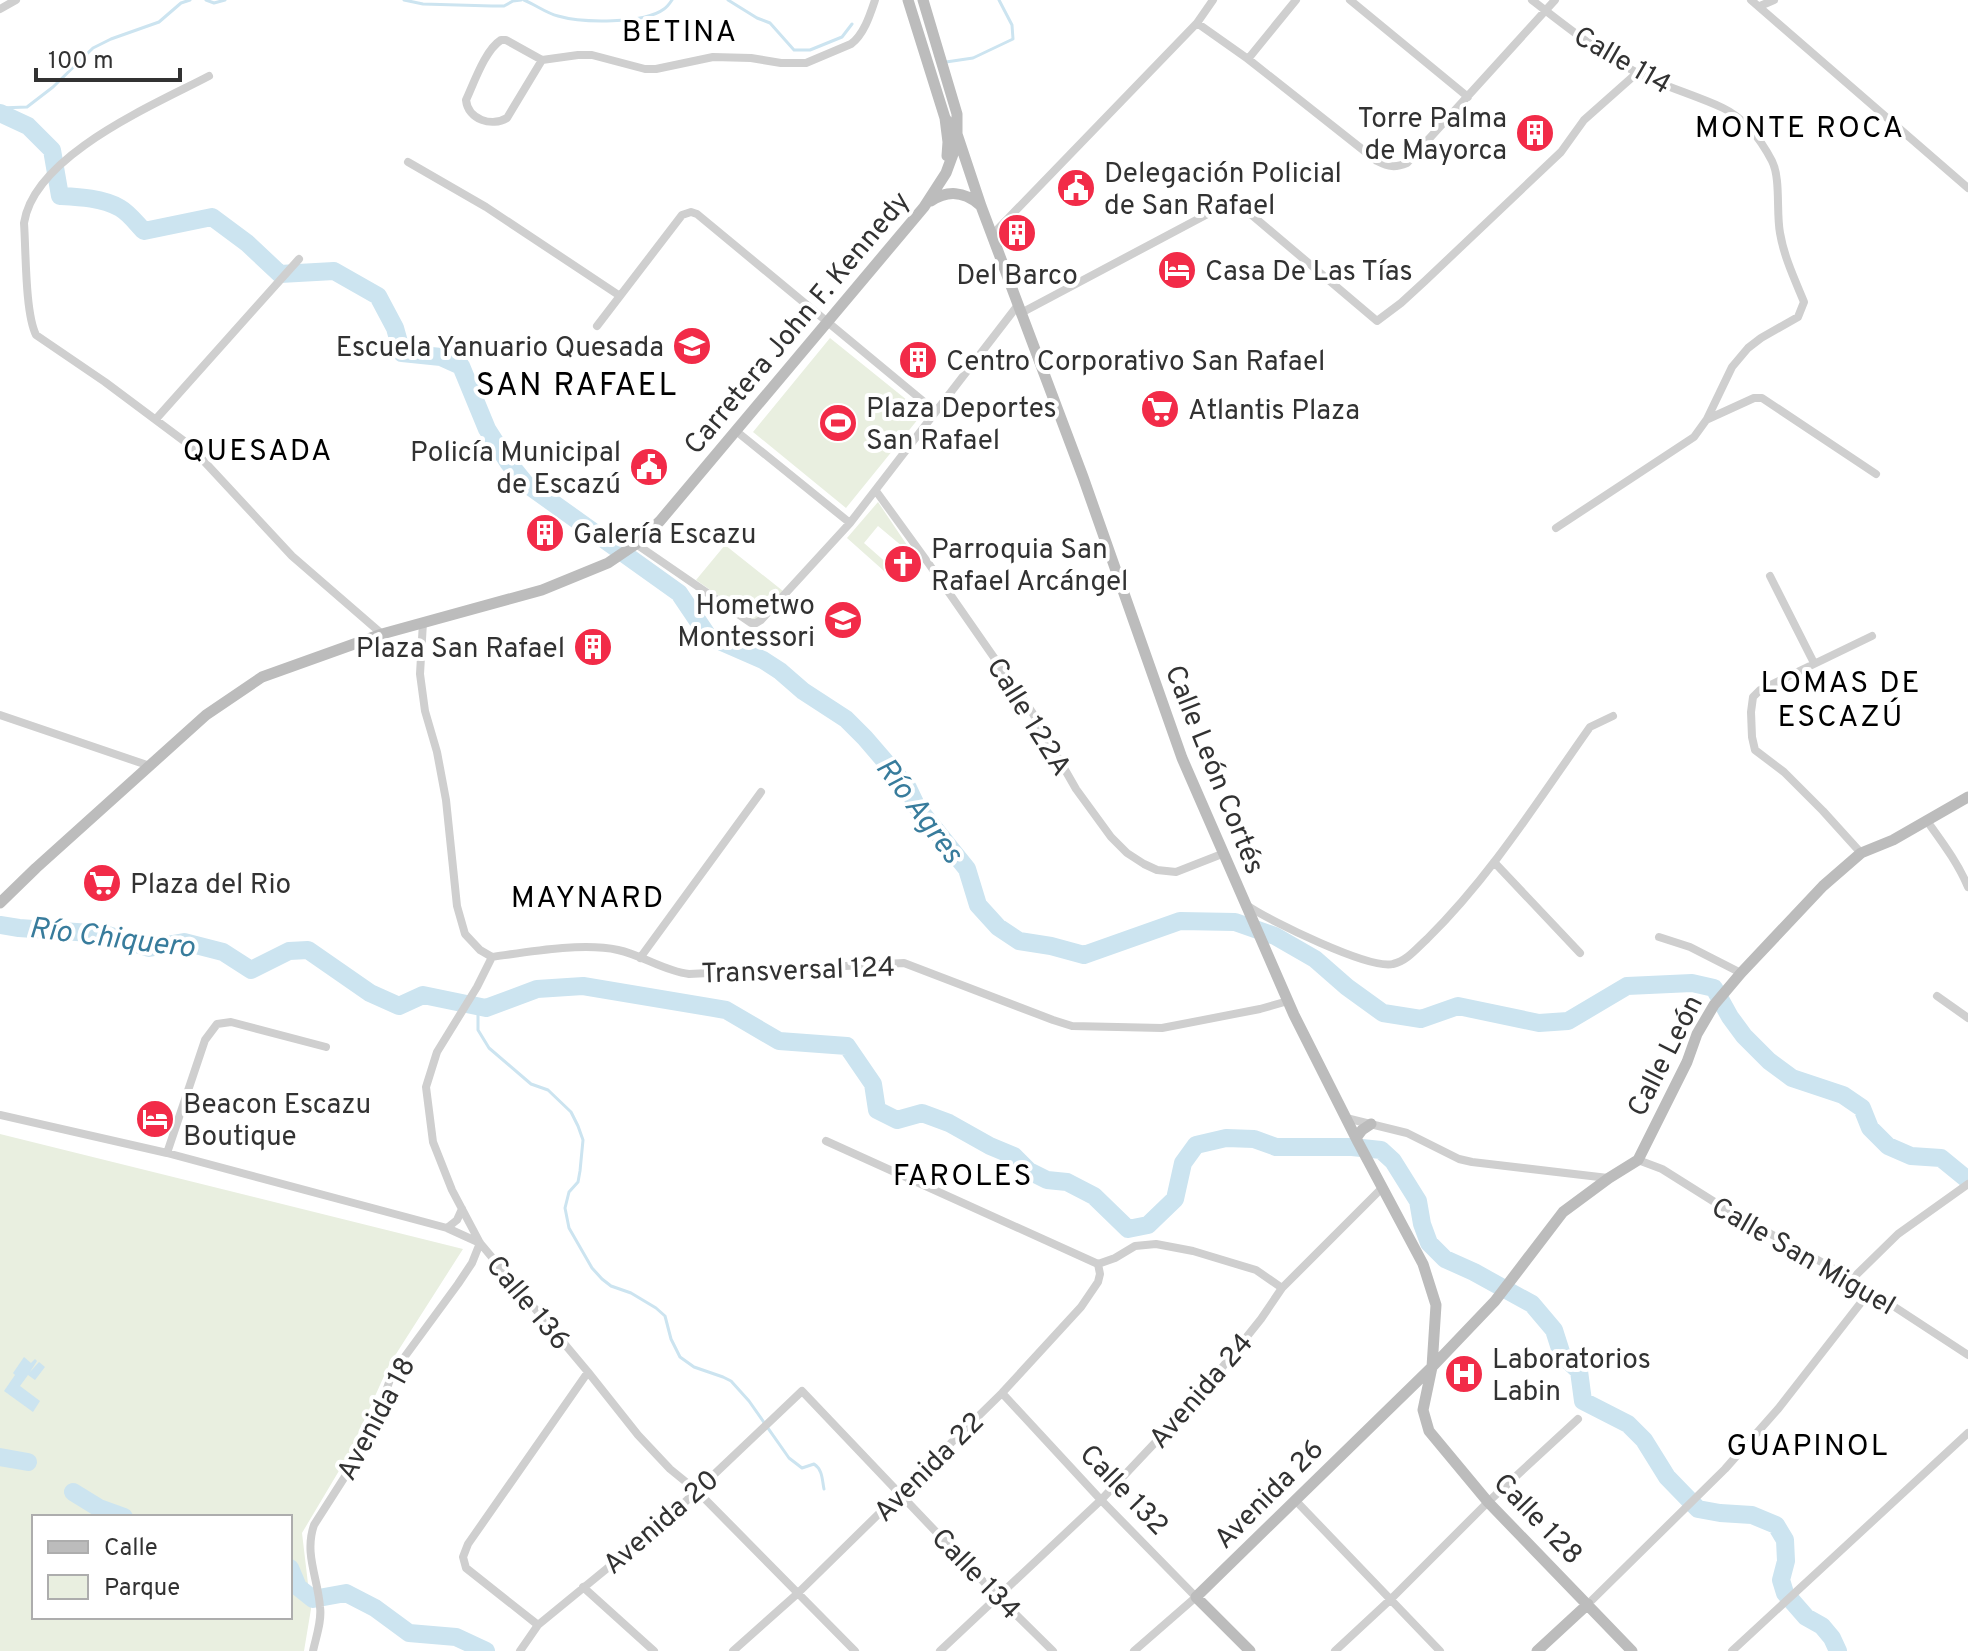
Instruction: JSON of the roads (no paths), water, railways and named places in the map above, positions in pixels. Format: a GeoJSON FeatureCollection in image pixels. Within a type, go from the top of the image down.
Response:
{"type":"FeatureCollection","features":[{"type":"Feature","properties":{"kind":"main road","name":"Calle León Cortés"},"geometry":{"type":"LineString","coordinates":[[908,0],[945,118],[957,134],[1182,758],[1288,1001],[1423,1264],[1436,1305],[1432,1367],[1423,1410]]}},
{"type":"Feature","properties":{"kind":"main road","name":"Calle León Cortés"},"geometry":{"type":"LineString","coordinates":[[923,0],[957,114],[957,134]]}},
{"type":"Feature","properties":{"kind":"main road"},"geometry":{"type":"LineString","coordinates":[[945,118],[948,142],[946,173]]}},
{"type":"Feature","properties":{"kind":"main road","name":"Carretera John F. Kennedy"},"geometry":{"type":"LineString","coordinates":[[0,903],[206,715],[262,677],[382,634],[532,593],[608,563],[632,547],[665,516],[924,207],[946,173],[957,134]]}},
{"type":"Feature","properties":{"kind":"main road"},"geometry":{"type":"LineString","coordinates":[[924,207],[946,193],[971,197],[981,206]]}},
{"type":"Feature","properties":{"kind":"main road","name":"Calle León"},"geometry":{"type":"LineString","coordinates":[[1432,1367],[1495,1301],[1563,1212],[1638,1160],[1687,1062],[1697,1034],[1714,1005],[1741,973],[1823,886],[1861,853],[1893,840],[1968,797]]}},
{"type":"Feature","properties":{"kind":"main road"},"geometry":{"type":"LineString","coordinates":[[1357,1140],[1362,1130],[1371,1124]]}},
{"type":"Feature","properties":{"kind":"main road"},"geometry":{"type":"LineString","coordinates":[[1434,1337],[1445,1347],[1451,1347]]}},
{"type":"Feature","properties":{"kind":"main road","name":"Avenida 26"},"geometry":{"type":"LineString","coordinates":[[1196,1597],[1432,1367]]}},
{"type":"Feature","properties":{"kind":"main road"},"geometry":{"type":"LineString","coordinates":[[1399,1399],[1413,1400],[1423,1410]]}},
{"type":"Feature","properties":{"kind":"main road","name":"Calle 128"},"geometry":{"type":"LineString","coordinates":[[1423,1410],[1429,1431],[1488,1502],[1632,1651]]}},
{"type":"Feature","properties":{"kind":"main road","name":"Calle 132"},"geometry":{"type":"LineString","coordinates":[[1196,1597],[1250,1651]]}},
{"type":"Feature","properties":{"kind":"main road"},"geometry":{"type":"LineString","coordinates":[[1537,1651],[1588,1604]]}},
{"type":"Feature","properties":{"kind":"street"},"geometry":{"type":"LineString","coordinates":[[0,9],[16,0]]}},
{"type":"Feature","properties":{"kind":"street"},"geometry":{"type":"LineString","coordinates":[[542,60],[507,118],[491,122],[472,115],[467,108],[466,100],[495,42],[501,40],[542,60],[592,55],[645,69],[713,57],[806,63],[857,39],[875,0]]}},
{"type":"Feature","properties":{"kind":"street"},"geometry":{"type":"LineString","coordinates":[[992,235],[1197,23],[1213,0]]}},
{"type":"Feature","properties":{"kind":"street"},"geometry":{"type":"LineString","coordinates":[[1248,59],[1296,0]]}},
{"type":"Feature","properties":{"kind":"street"},"geometry":{"type":"LineString","coordinates":[[1350,0],[1468,97]]}},
{"type":"Feature","properties":{"kind":"street","name":"Calle 114"},"geometry":{"type":"LineString","coordinates":[[1532,0],[1614,60],[1637,73],[1725,108],[1747,125],[1770,157],[1775,169],[1780,232],[1804,302],[1798,317],[1761,338],[1732,367],[1707,419]]}},
{"type":"Feature","properties":{"kind":"street"},"geometry":{"type":"LineString","coordinates":[[1197,23],[1248,59],[1377,161],[1396,168],[1407,163],[1555,0]]}},
{"type":"Feature","properties":{"kind":"street"},"geometry":{"type":"LineString","coordinates":[[1751,0],[1968,188]]}},
{"type":"Feature","properties":{"kind":"street"},"geometry":{"type":"LineString","coordinates":[[1760,6],[1774,0]]}},
{"type":"Feature","properties":{"kind":"street"},"geometry":{"type":"LineString","coordinates":[[632,547],[751,623],[756,623],[850,523],[935,411],[1019,309],[1234,200],[1377,321],[1425,281],[1561,152],[1584,120],[1637,73]]}},
{"type":"Feature","properties":{"kind":"street"},"geometry":{"type":"LineString","coordinates":[[209,76],[95,137],[66,160],[36,191],[27,208],[24,223],[32,328],[36,335],[188,444],[292,556],[382,634]]}},
{"type":"Feature","properties":{"kind":"street"},"geometry":{"type":"LineString","coordinates":[[408,162],[486,207],[620,296]]}},
{"type":"Feature","properties":{"kind":"street"},"geometry":{"type":"LineString","coordinates":[[597,326],[682,215],[691,212],[935,411]]}},
{"type":"Feature","properties":{"kind":"street"},"geometry":{"type":"LineString","coordinates":[[156,419],[299,259]]}},
{"type":"Feature","properties":{"kind":"street"},"geometry":{"type":"LineString","coordinates":[[1556,528],[1694,437],[1707,419],[1754,398],[1762,398],[1876,474]]}},
{"type":"Feature","properties":{"kind":"street"},"geometry":{"type":"LineString","coordinates":[[736,431],[850,523]]}},
{"type":"Feature","properties":{"kind":"street","name":"Calle 122A"},"geometry":{"type":"LineString","coordinates":[[876,491],[1032,712],[1076,789],[1111,837],[1144,864],[1168,873],[1222,854]]}},
{"type":"Feature","properties":{"kind":"street"},"geometry":{"type":"LineString","coordinates":[[1770,576],[1814,663]]}},
{"type":"Feature","properties":{"kind":"street"},"geometry":{"type":"LineString","coordinates":[[423,622],[420,674],[425,711],[446,800],[457,906],[465,934],[480,950],[492,957],[437,1052],[426,1087],[433,1142],[452,1190],[480,1243]]}},
{"type":"Feature","properties":{"kind":"street"},"geometry":{"type":"LineString","coordinates":[[1861,853],[1784,772],[1755,750],[1753,697],[1760,690],[1872,636]]}},
{"type":"Feature","properties":{"kind":"street"},"geometry":{"type":"LineString","coordinates":[[0,715],[150,766]]}},
{"type":"Feature","properties":{"kind":"street"},"geometry":{"type":"LineString","coordinates":[[1244,903],[1268,919],[1357,958],[1376,964],[1393,964],[1408,956],[1454,912],[1494,862],[1590,727],[1613,716]]}},
{"type":"Feature","properties":{"kind":"street"},"geometry":{"type":"LineString","coordinates":[[640,958],[761,792]]}},
{"type":"Feature","properties":{"kind":"street"},"geometry":{"type":"LineString","coordinates":[[1927,821],[1955,861],[1968,887]]}},
{"type":"Feature","properties":{"kind":"street"},"geometry":{"type":"LineString","coordinates":[[1494,862],[1580,953]]}},
{"type":"Feature","properties":{"kind":"street"},"geometry":{"type":"LineString","coordinates":[[1659,937],[1690,947],[1741,973]]}},
{"type":"Feature","properties":{"kind":"street","name":"Transversal 124"},"geometry":{"type":"LineString","coordinates":[[492,957],[541,950],[603,947],[689,974],[904,963],[1072,1026],[1162,1028],[1288,1001]]}},
{"type":"Feature","properties":{"kind":"street"},"geometry":{"type":"LineString","coordinates":[[1937,996],[1968,1018]]}},
{"type":"Feature","properties":{"kind":"street"},"geometry":{"type":"LineString","coordinates":[[167,1153],[205,1040],[217,1024],[231,1022],[326,1047]]}},
{"type":"Feature","properties":{"kind":"street","name":"Calle 136"},"geometry":{"type":"LineString","coordinates":[[0,1115],[167,1153],[447,1228],[480,1243],[638,1435],[855,1651]]}},
{"type":"Feature","properties":{"kind":"street"},"geometry":{"type":"LineString","coordinates":[[1346,1118],[1407,1133],[1459,1159],[1472,1162],[1609,1178]]}},
{"type":"Feature","properties":{"kind":"street"},"geometry":{"type":"LineString","coordinates":[[826,1141],[1098,1264],[1135,1246],[1156,1244],[1193,1251],[1256,1270],[1282,1288]]}},
{"type":"Feature","properties":{"kind":"street","name":"Calle San Miguel"},"geometry":{"type":"LineString","coordinates":[[1638,1160],[1662,1169],[1724,1208],[1852,1279],[1968,1355]]}},
{"type":"Feature","properties":{"kind":"street"},"geometry":{"type":"LineString","coordinates":[[1852,1279],[1898,1234],[1964,1187]]}},
{"type":"Feature","properties":{"kind":"street","name":"Avenida 24"},"geometry":{"type":"LineString","coordinates":[[940,1651],[1101,1500],[1200,1395],[1282,1288],[1382,1188]]}},
{"type":"Feature","properties":{"kind":"street"},"geometry":{"type":"LineString","coordinates":[[447,1228],[457,1220],[462,1209]]}},
{"type":"Feature","properties":{"kind":"street","name":"Avenida 18"},"geometry":{"type":"LineString","coordinates":[[313,1651],[321,1609],[309,1539],[314,1525],[369,1439],[392,1374],[465,1274],[480,1243]]}},
{"type":"Feature","properties":{"kind":"street","name":"Avenida 22"},"geometry":{"type":"LineString","coordinates":[[733,1651],[797,1594],[1002,1393],[1081,1307],[1098,1282],[1098,1264]]}},
{"type":"Feature","properties":{"kind":"street"},"geometry":{"type":"LineString","coordinates":[[1588,1604],[1725,1469],[1778,1409],[1870,1291]]}},
{"type":"Feature","properties":{"kind":"street"},"geometry":{"type":"LineString","coordinates":[[538,1625],[466,1568],[463,1557],[468,1544],[588,1372]]}},
{"type":"Feature","properties":{"kind":"street","name":"Avenida 20"},"geometry":{"type":"LineString","coordinates":[[520,1651],[538,1625],[665,1521],[802,1391]]}},
{"type":"Feature","properties":{"kind":"street","name":"Calle 134"},"geometry":{"type":"LineString","coordinates":[[802,1391],[1053,1651]]}},
{"type":"Feature","properties":{"kind":"street","name":"Calle 132"},"geometry":{"type":"LineString","coordinates":[[1002,1393],[1196,1597]]}},
{"type":"Feature","properties":{"kind":"street"},"geometry":{"type":"LineString","coordinates":[[1335,1651],[1578,1419]]}},
{"type":"Feature","properties":{"kind":"street"},"geometry":{"type":"LineString","coordinates":[[1732,1651],[1968,1433]]}},
{"type":"Feature","properties":{"kind":"street"},"geometry":{"type":"LineString","coordinates":[[1296,1501],[1440,1651]]}},
{"type":"Feature","properties":{"kind":"street"},"geometry":{"type":"LineString","coordinates":[[583,1587],[654,1651]]}},
{"type":"Feature","properties":{"kind":"street","name":"Avenida 26"},"geometry":{"type":"LineString","coordinates":[[1134,1651],[1196,1597]]}},
{"type":"Feature","properties":{"kind":"water"},"geometry":{"type":"Polygon","coordinates":[[[24,1357],[31,1363],[35,1359],[37,1361],[30,1372],[39,1362],[45,1367],[35,1380],[28,1375],[20,1386],[40,1401],[33,1412],[4,1391],[24,1357]]]}},
{"type":"Feature","properties":{"kind":"waterway"},"geometry":{"type":"LineString","coordinates":[[0,108],[27,107],[53,87],[93,48],[159,22],[181,3],[190,0]]}},
{"type":"Feature","properties":{"kind":"waterway"},"geometry":{"type":"LineString","coordinates":[[206,0],[214,3],[225,0]]}},
{"type":"Feature","properties":{"kind":"waterway"},"geometry":{"type":"LineString","coordinates":[[404,0],[423,4],[492,6],[504,6],[521,0]]}},
{"type":"Feature","properties":{"kind":"waterway"},"geometry":{"type":"LineString","coordinates":[[524,0],[558,16],[597,21],[628,20],[655,14],[672,0]]}},
{"type":"Feature","properties":{"kind":"waterway"},"geometry":{"type":"LineString","coordinates":[[728,0],[770,23],[794,50],[810,50],[842,37],[852,24]]}},
{"type":"Feature","properties":{"kind":"waterway"},"geometry":{"type":"LineString","coordinates":[[944,60],[973,58],[1013,39],[1012,25],[999,0]]}},
{"type":"Feature","properties":{"kind":"waterway","name":"Río Agres"},"geometry":{"type":"LineString","coordinates":[[0,113],[28,126],[52,150],[60,196],[106,202],[127,213],[144,231],[212,217],[247,243],[280,274],[334,271],[378,296],[395,328],[402,353],[441,357],[461,366],[487,429],[525,483],[679,593],[708,636],[763,660],[780,671],[803,691],[846,719],[865,738],[908,788],[917,807],[967,869],[978,905],[998,927],[1019,941],[1084,955],[1180,921],[1235,922],[1275,936],[1315,959],[1383,1013],[1421,1019],[1458,1006],[1539,1023],[1568,1021],[1627,986],[1692,983],[1714,988],[1744,1036],[1769,1061],[1792,1078],[1843,1095],[1862,1108],[1870,1128],[1888,1146],[1911,1156],[1941,1158],[1968,1180]]}},
{"type":"Feature","properties":{"kind":"waterway","name":"Río Chiquero"},"geometry":{"type":"LineString","coordinates":[[0,925],[105,934],[149,948],[184,942],[223,952],[251,970],[289,951],[308,950],[370,993],[399,1006],[423,995],[486,1008],[537,989],[583,986],[726,1010],[779,1041],[847,1046],[873,1084],[877,1110],[897,1120],[922,1113],[949,1123],[1014,1156],[1029,1171],[1047,1180],[1067,1182],[1094,1196],[1128,1229],[1148,1225],[1175,1199],[1183,1163],[1196,1145],[1226,1138],[1254,1139],[1276,1147],[1381,1150],[1393,1161],[1418,1201],[1429,1243],[1445,1259],[1532,1304],[1554,1330],[1562,1355],[1579,1371],[1583,1401],[1628,1424],[1644,1440],[1667,1477],[1698,1509],[1752,1515],[1776,1525],[1785,1540],[1786,1561],[1781,1580],[1785,1593],[1806,1617],[1822,1626],[1838,1651]]}},
{"type":"Feature","properties":{"kind":"waterway"},"geometry":{"type":"LineString","coordinates":[[478,1006],[478,1030],[489,1048],[531,1084],[548,1090],[571,1112],[578,1126],[583,1140],[580,1171],[565,1208],[569,1228],[592,1268],[611,1286],[631,1293],[665,1316],[680,1357],[694,1367],[731,1381],[789,1458],[802,1468],[817,1466],[824,1489]]}},
{"type":"Feature","properties":{"kind":"waterway"},"geometry":{"type":"LineString","coordinates":[[0,1457],[28,1462]]}},
{"type":"Feature","properties":{"kind":"waterway"},"geometry":{"type":"LineString","coordinates":[[73,1492],[99,1508],[118,1515]]}},
{"type":"Feature","properties":{"kind":"waterway"},"geometry":{"type":"LineString","coordinates":[[292,1573],[298,1587],[313,1599],[346,1593],[375,1608],[409,1633],[456,1637],[486,1651]]}},
{"type":"Feature","properties":{"kind":"place","name":"Torre Palma de Mayorca"},"geometry":{"type":"Point","coordinates":[1535,133]}},
{"type":"Feature","properties":{"kind":"place","name":"Delegación Policial de San Rafael"},"geometry":{"type":"Point","coordinates":[1076,188]}},
{"type":"Feature","properties":{"kind":"place","name":"Del Barco"},"geometry":{"type":"Point","coordinates":[1017,233]}},
{"type":"Feature","properties":{"kind":"place","name":"Casa De Las Tías"},"geometry":{"type":"Point","coordinates":[1177,270]}},
{"type":"Feature","properties":{"kind":"place","name":"Escuela Yanuario Quesada"},"geometry":{"type":"Point","coordinates":[692,346]}},
{"type":"Feature","properties":{"kind":"place","name":"Centro Corporativo San Rafael"},"geometry":{"type":"Point","coordinates":[918,360]}},
{"type":"Feature","properties":{"kind":"place","name":"Atlantis Plaza"},"geometry":{"type":"Point","coordinates":[1160,409]}},
{"type":"Feature","properties":{"kind":"place","name":"Plaza Deportes San Rafael"},"geometry":{"type":"Point","coordinates":[838,423]}},
{"type":"Feature","properties":{"kind":"place","name":"Policía Municipal de Escazú"},"geometry":{"type":"Point","coordinates":[649,467]}},
{"type":"Feature","properties":{"kind":"place","name":"Galería Escazu"},"geometry":{"type":"Point","coordinates":[545,533]}},
{"type":"Feature","properties":{"kind":"place","name":"Parroquia San Rafael Arcángel"},"geometry":{"type":"Point","coordinates":[903,564]}},
{"type":"Feature","properties":{"kind":"place","name":"Hometwo Montessori"},"geometry":{"type":"Point","coordinates":[843,620]}},
{"type":"Feature","properties":{"kind":"place","name":"Plaza San Rafael"},"geometry":{"type":"Point","coordinates":[593,647]}},
{"type":"Feature","properties":{"kind":"place","name":"Plaza del Rio"},"geometry":{"type":"Point","coordinates":[102,883]}},
{"type":"Feature","properties":{"kind":"place","name":"Beacon Escazu Boutique"},"geometry":{"type":"Point","coordinates":[155,1119]}},
{"type":"Feature","properties":{"kind":"place","name":"Laboratorios Labin"},"geometry":{"type":"Point","coordinates":[1464,1374]}},
{"type":"Feature","properties":{"kind":"district","name":"BETINA"},"geometry":{"type":"Point","coordinates":[680,31]}},
{"type":"Feature","properties":{"kind":"district","name":"MONTE ROCA"},"geometry":{"type":"Point","coordinates":[1800,127]}},
{"type":"Feature","properties":{"kind":"district","name":"SAN RAFAEL"},"geometry":{"type":"Point","coordinates":[577,384]}},
{"type":"Feature","properties":{"kind":"district","name":"QUESADA"},"geometry":{"type":"Point","coordinates":[258,450]}},
{"type":"Feature","properties":{"kind":"district","name":"LOMAS DE ESCAZÚ"},"geometry":{"type":"Point","coordinates":[1841,699]}},
{"type":"Feature","properties":{"kind":"district","name":"MAYNARD"},"geometry":{"type":"Point","coordinates":[588,897]}},
{"type":"Feature","properties":{"kind":"district","name":"FAROLES"},"geometry":{"type":"Point","coordinates":[963,1175]}},
{"type":"Feature","properties":{"kind":"district","name":"GUAPINOL"},"geometry":{"type":"Point","coordinates":[1808,1445]}}]}
